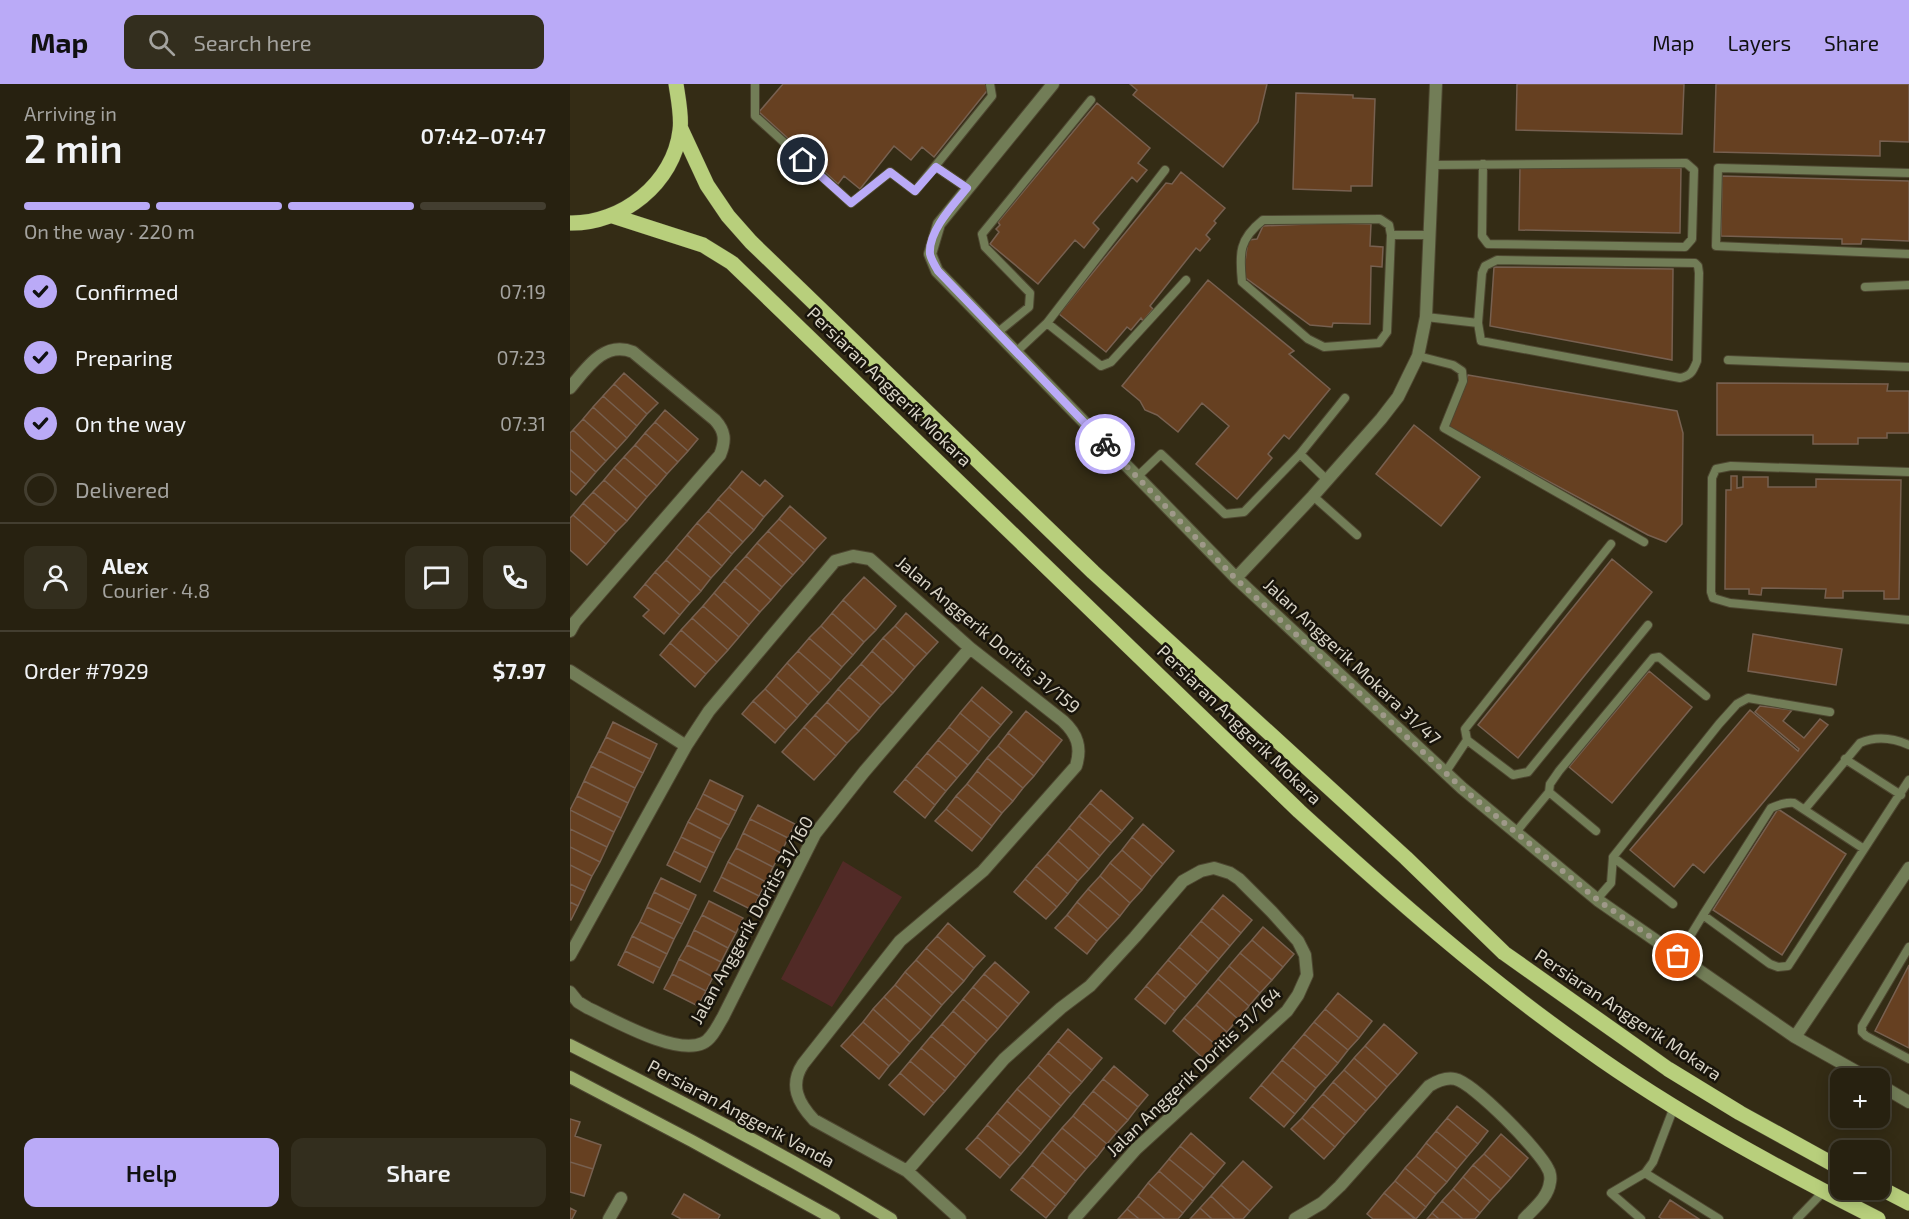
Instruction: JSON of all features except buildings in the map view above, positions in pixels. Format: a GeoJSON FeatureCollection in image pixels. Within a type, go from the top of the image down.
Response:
{"type":"FeatureCollection","features":[{"type":"Feature","properties":{"kind":"main road"},"geometry":{"type":"LineString","coordinates":[[570,223],[583,223],[613,216],[638,201],[658,182],[673,157],[681,129],[676,84]]}},
{"type":"Feature","properties":{"kind":"main road","name":"Persiaran Anggerik Mokara"},"geometry":{"type":"LineString","coordinates":[[681,129],[707,185],[728,216],[751,242],[1093,572],[1406,858],[1504,952],[1668,1069],[1740,1113],[1830,1162]]}},
{"type":"Feature","properties":{"kind":"main road","name":"Persiaran Anggerik Mokara"},"geometry":{"type":"LineString","coordinates":[[613,216],[704,245],[732,263],[1299,811],[1388,892],[1489,975],[1584,1048],[1674,1107],[1878,1219]]}},
{"type":"Feature","properties":{"kind":"main road"},"geometry":{"type":"LineString","coordinates":[[1890,1193],[1909,1203]]}},
{"type":"Feature","properties":{"kind":"street","name":"Jalan Anggerik Mokara 31/47"},"geometry":{"type":"LineString","coordinates":[[1053,84],[939,224],[930,254],[938,271],[1236,579],[1444,772],[1597,900],[1795,1037],[1850,1068]]}},
{"type":"Feature","properties":{"kind":"street"},"geometry":{"type":"LineString","coordinates":[[1236,579],[1381,419],[1398,397],[1418,356],[1426,317],[1436,84]]}},
{"type":"Feature","properties":{"kind":"street"},"geometry":{"type":"LineString","coordinates":[[570,388],[601,354],[619,349],[633,352],[723,428],[725,438],[720,454],[574,622],[570,631]]}},
{"type":"Feature","properties":{"kind":"street","name":"Jalan Anggerik Doritis 31/159"},"geometry":{"type":"LineString","coordinates":[[686,746],[709,711],[835,561],[853,556],[870,559],[970,648],[1063,721],[1075,735],[1080,748],[1076,766],[984,871],[900,941],[798,1072],[795,1087],[798,1099],[804,1110],[814,1120],[907,1171]]}},
{"type":"Feature","properties":{"kind":"street","name":"Jalan Anggerik Doritis 31/160"},"geometry":{"type":"LineString","coordinates":[[570,992],[578,1002],[588,1008],[668,1044],[694,1046],[705,1043],[723,1017],[815,834],[864,772],[970,648]]}},
{"type":"Feature","properties":{"kind":"street"},"geometry":{"type":"LineString","coordinates":[[570,672],[686,746],[570,955]]}},
{"type":"Feature","properties":{"kind":"street","name":"Jalan Anggerik Doritis 31/164"},"geometry":{"type":"LineString","coordinates":[[907,1171],[1004,1059],[1060,1008],[1090,986],[1183,881],[1201,871],[1214,868],[1230,873],[1272,912],[1298,941],[1305,955],[1307,975],[1298,995],[1287,1011],[1136,1149],[1074,1219]]}},
{"type":"Feature","properties":{"kind":"street"},"geometry":{"type":"LineString","coordinates":[[1795,1037],[1908,872]]}},
{"type":"Feature","properties":{"kind":"street","name":"Persiaran Anggerik Vanda"},"geometry":{"type":"LineString","coordinates":[[570,1046],[712,1117],[833,1183],[891,1219]]}},
{"type":"Feature","properties":{"kind":"street"},"geometry":{"type":"LineString","coordinates":[[570,1077],[834,1219]]}},
{"type":"Feature","properties":{"kind":"street"},"geometry":{"type":"LineString","coordinates":[[1295,1219],[1322,1203],[1340,1186],[1430,1086],[1438,1081],[1454,1078],[1466,1083],[1479,1093],[1536,1152],[1549,1171],[1551,1182],[1544,1199],[1524,1219]]}},
{"type":"Feature","properties":{"kind":"street"},"geometry":{"type":"LineString","coordinates":[[1890,1091],[1909,1102]]}},
{"type":"Feature","properties":{"kind":"street"},"geometry":{"type":"LineString","coordinates":[[907,1171],[960,1219]]}},
{"type":"Feature","properties":{"kind":"street"},"geometry":{"type":"LineString","coordinates":[[609,1219],[621,1198]]}},
{"type":"Feature","properties":{"kind":"lane"},"geometry":{"type":"LineString","coordinates":[[755,84],[754,116],[851,203],[890,172],[915,191],[992,96],[990,84]]}},
{"type":"Feature","properties":{"kind":"lane"},"geometry":{"type":"LineString","coordinates":[[998,333],[1029,306],[1030,293],[985,247],[982,234],[1091,100]]}},
{"type":"Feature","properties":{"kind":"lane"},"geometry":{"type":"LineString","coordinates":[[1433,165],[1483,164],[1686,163],[1694,170],[1692,239],[1685,247],[1488,244],[1482,236],[1483,164]]}},
{"type":"Feature","properties":{"kind":"lane"},"geometry":{"type":"LineString","coordinates":[[936,167],[967,188]]}},
{"type":"Feature","properties":{"kind":"lane"},"geometry":{"type":"LineString","coordinates":[[1909,172],[1718,168],[1716,246],[1909,254]]}},
{"type":"Feature","properties":{"kind":"lane"},"geometry":{"type":"LineString","coordinates":[[1016,352],[1047,323],[1165,170]]}},
{"type":"Feature","properties":{"kind":"lane"},"geometry":{"type":"LineString","coordinates":[[1380,219],[1389,225],[1391,235],[1387,332],[1379,343],[1324,347],[1308,339],[1242,282],[1239,256],[1250,230],[1263,220],[1380,219]]}},
{"type":"Feature","properties":{"kind":"lane"},"geometry":{"type":"LineString","coordinates":[[1391,235],[1430,235]]}},
{"type":"Feature","properties":{"kind":"lane"},"geometry":{"type":"LineString","coordinates":[[1497,260],[1672,262],[1695,263],[1698,266],[1697,361],[1692,372],[1680,378],[1481,341],[1478,323],[1482,273],[1485,266],[1497,260]]}},
{"type":"Feature","properties":{"kind":"lane"},"geometry":{"type":"LineString","coordinates":[[1047,323],[1101,366],[1111,362],[1185,280]]}},
{"type":"Feature","properties":{"kind":"lane"},"geometry":{"type":"LineString","coordinates":[[1865,287],[1909,285]]}},
{"type":"Feature","properties":{"kind":"lane"},"geometry":{"type":"LineString","coordinates":[[1426,317],[1478,323]]}},
{"type":"Feature","properties":{"kind":"lane"},"geometry":{"type":"LineString","coordinates":[[1418,356],[1454,364],[1462,371],[1463,381],[1444,428],[1644,542]]}},
{"type":"Feature","properties":{"kind":"lane"},"geometry":{"type":"LineString","coordinates":[[1728,360],[1909,366]]}},
{"type":"Feature","properties":{"kind":"lane"},"geometry":{"type":"LineString","coordinates":[[1137,477],[1161,454],[1225,514],[1244,512],[1300,454],[1345,398]]}},
{"type":"Feature","properties":{"kind":"lane"},"geometry":{"type":"LineString","coordinates":[[1300,454],[1327,480]]}},
{"type":"Feature","properties":{"kind":"lane"},"geometry":{"type":"LineString","coordinates":[[1909,472],[1731,466],[1716,470],[1712,478],[1711,592],[1713,598],[1730,603],[1909,620]]}},
{"type":"Feature","properties":{"kind":"lane"},"geometry":{"type":"LineString","coordinates":[[1313,496],[1357,535]]}},
{"type":"Feature","properties":{"kind":"lane"},"geometry":{"type":"LineString","coordinates":[[1611,544],[1465,729],[1467,740],[1513,775],[1528,772],[1648,625]]}},
{"type":"Feature","properties":{"kind":"lane"},"geometry":{"type":"LineString","coordinates":[[1515,832],[1549,792],[1550,784],[1559,771],[1653,658],[1659,657],[1706,696]]}},
{"type":"Feature","properties":{"kind":"lane"},"geometry":{"type":"LineString","coordinates":[[1597,900],[1611,883],[1613,857],[1737,704],[1748,698],[1830,712]]}},
{"type":"Feature","properties":{"kind":"lane"},"geometry":{"type":"LineString","coordinates":[[1805,809],[1860,743],[1871,738],[1909,745]]}},
{"type":"Feature","properties":{"kind":"lane"},"geometry":{"type":"LineString","coordinates":[[1444,772],[1467,740]]}},
{"type":"Feature","properties":{"kind":"lane"},"geometry":{"type":"LineString","coordinates":[[1845,759],[1901,795]]}},
{"type":"Feature","properties":{"kind":"lane"},"geometry":{"type":"LineString","coordinates":[[1703,915],[1770,964],[1778,967],[1788,966],[1909,780]]}},
{"type":"Feature","properties":{"kind":"lane"},"geometry":{"type":"LineString","coordinates":[[1549,792],[1596,831]]}},
{"type":"Feature","properties":{"kind":"lane"},"geometry":{"type":"LineString","coordinates":[[1678,956],[1771,808],[1787,802],[1794,803],[1864,849]]}},
{"type":"Feature","properties":{"kind":"lane"},"geometry":{"type":"LineString","coordinates":[[1613,857],[1673,904]]}},
{"type":"Feature","properties":{"kind":"lane"},"geometry":{"type":"LineString","coordinates":[[1909,946],[1862,1026],[1862,1032],[1866,1036],[1909,1059]]}},
{"type":"Feature","properties":{"kind":"lane"},"geometry":{"type":"LineString","coordinates":[[1641,1219],[1611,1193],[1645,1173],[1653,1162],[1674,1107]]}},
{"type":"Feature","properties":{"kind":"lane"},"geometry":{"type":"LineString","coordinates":[[1645,1173],[1719,1219]]}},
{"type":"Feature","properties":{"kind":"lane"},"geometry":{"type":"LineString","coordinates":[[1797,1219],[1824,1191]]}},
{"type":"Feature","properties":{"kind":"shaded area"},"geometry":{"type":"Polygon","coordinates":[[[843,861],[902,897],[832,1007],[781,979],[843,861]]]}},
{"type":"Feature","properties":{"kind":"way so far"},"geometry":{"type":"LineString","coordinates":[[1105,444],[1236,579],[1462,788],[1599,901],[1678,956]]}},
{"type":"Feature","properties":{"kind":"route"},"geometry":{"type":"LineString","coordinates":[[803,160],[851,203],[890,172],[915,191],[936,167],[967,188],[939,224],[933,240],[930,254],[938,271],[1105,444]]}}]}
